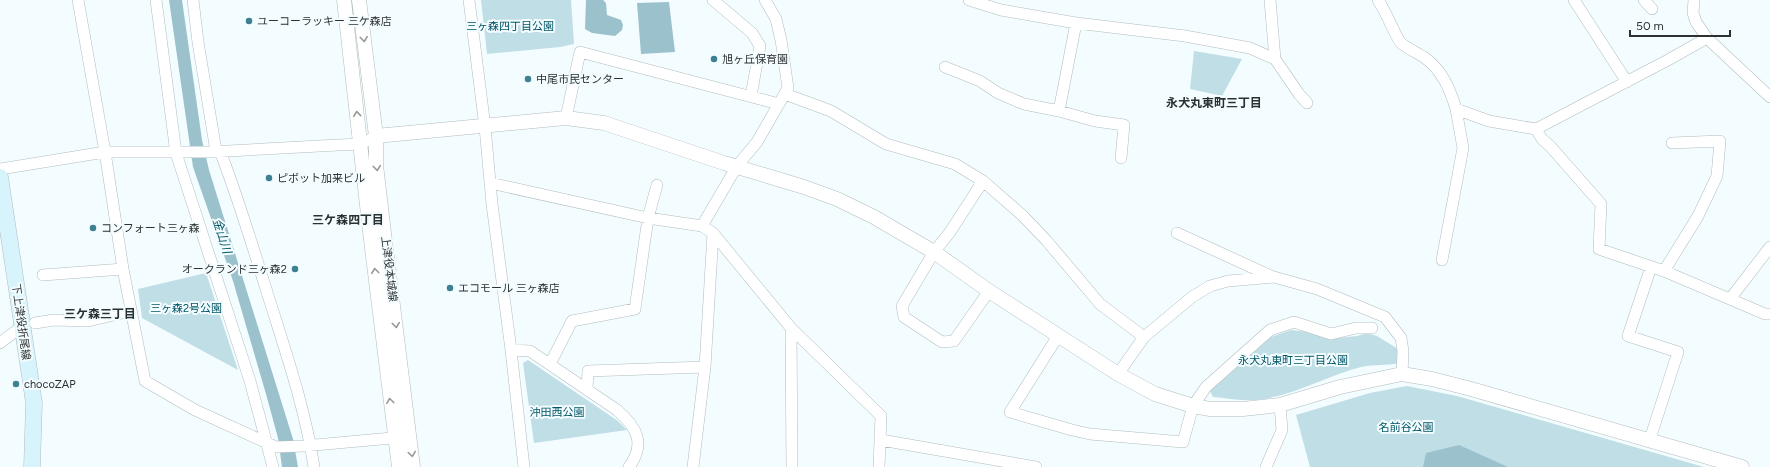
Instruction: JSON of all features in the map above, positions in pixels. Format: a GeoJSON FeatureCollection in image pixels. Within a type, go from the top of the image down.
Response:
{"type":"FeatureCollection","features":[{"type":"Feature","properties":{"kind":"main road","name":"下上津役折尾線"},"geometry":{"type":"LineString","coordinates":[[0,177],[28,325],[34,403],[34,457],[32,467]]}},
{"type":"Feature","properties":{"kind":"street"},"geometry":{"type":"LineString","coordinates":[[78,0],[105,152],[130,311],[145,381],[195,410],[272,445],[300,446],[410,436]]}},
{"type":"Feature","properties":{"kind":"street"},"geometry":{"type":"LineString","coordinates":[[156,0],[179,152],[250,380],[272,445],[273,467]]}},
{"type":"Feature","properties":{"kind":"street"},"geometry":{"type":"LineString","coordinates":[[193,0],[215,151],[288,357],[301,400],[311,445],[314,467]]}},
{"type":"Feature","properties":{"kind":"street","name":"上津役本城線"},"geometry":{"type":"LineString","coordinates":[[344,0],[399,467]]}},
{"type":"Feature","properties":{"kind":"street","name":"上津役本城線"},"geometry":{"type":"LineString","coordinates":[[359,0],[376,136],[376,164],[413,467]]}},
{"type":"Feature","properties":{"kind":"street"},"geometry":{"type":"LineString","coordinates":[[469,0],[524,467]]}},
{"type":"Feature","properties":{"kind":"street"},"geometry":{"type":"LineString","coordinates":[[713,0],[752,33],[760,46],[751,96]]}},
{"type":"Feature","properties":{"kind":"street"},"geometry":{"type":"LineString","coordinates":[[702,226],[737,166],[756,142],[788,88],[782,40],[776,19],[765,0]]}},
{"type":"Feature","properties":{"kind":"street"},"geometry":{"type":"LineString","coordinates":[[969,0],[1003,5],[1076,23],[1185,36],[1250,48],[1275,59]]}},
{"type":"Feature","properties":{"kind":"street"},"geometry":{"type":"LineString","coordinates":[[1270,0],[1275,59],[1299,94],[1308,103]]}},
{"type":"Feature","properties":{"kind":"street"},"geometry":{"type":"LineString","coordinates":[[1378,0],[1386,12],[1401,43],[1426,59],[1440,72],[1452,94],[1456,109],[1463,148],[1442,260]]}},
{"type":"Feature","properties":{"kind":"street"},"geometry":{"type":"LineString","coordinates":[[1574,0],[1627,82]]}},
{"type":"Feature","properties":{"kind":"street"},"geometry":{"type":"LineString","coordinates":[[1644,0],[1652,9]]}},
{"type":"Feature","properties":{"kind":"street"},"geometry":{"type":"LineString","coordinates":[[1694,0],[1693,13],[1696,22],[1707,38],[1770,97]]}},
{"type":"Feature","properties":{"kind":"street"},"geometry":{"type":"LineString","coordinates":[[1058,111],[1076,23]]}},
{"type":"Feature","properties":{"kind":"street"},"geometry":{"type":"LineString","coordinates":[[1456,109],[1489,121],[1536,129],[1627,82],[1707,38]]}},
{"type":"Feature","properties":{"kind":"street"},"geometry":{"type":"LineString","coordinates":[[566,118],[580,52],[779,104]]}},
{"type":"Feature","properties":{"kind":"street"},"geometry":{"type":"LineString","coordinates":[[945,67],[980,81],[998,93],[1024,104],[1058,111],[1095,122],[1124,125],[1121,158]]}},
{"type":"Feature","properties":{"kind":"street"},"geometry":{"type":"LineString","coordinates":[[785,94],[831,111],[886,144],[955,164],[983,181],[1022,215],[1046,240],[1100,304],[1144,337]]}},
{"type":"Feature","properties":{"kind":"street"},"geometry":{"type":"LineString","coordinates":[[0,169],[105,152],[215,151],[361,144],[376,136],[566,118],[604,124],[804,187],[837,199],[874,217],[934,252],[989,291],[1118,374],[1155,394],[1193,406],[1210,409],[1243,409],[1280,406],[1340,387],[1402,374],[1432,379],[1471,389],[1650,439],[1742,467]]}},
{"type":"Feature","properties":{"kind":"street"},"geometry":{"type":"LineString","coordinates":[[1536,129],[1542,140],[1550,146],[1601,204],[1599,249],[1664,271],[1765,314],[1770,314]]}},
{"type":"Feature","properties":{"kind":"street"},"geometry":{"type":"LineString","coordinates":[[1664,271],[1698,216],[1717,176],[1720,141],[1672,143]]}},
{"type":"Feature","properties":{"kind":"street"},"geometry":{"type":"LineString","coordinates":[[983,181],[950,232],[934,252],[902,306],[904,317],[942,342],[954,341],[989,291]]}},
{"type":"Feature","properties":{"kind":"street"},"geometry":{"type":"LineString","coordinates":[[490,183],[648,218],[702,226],[713,233],[791,328],[881,416],[880,467]]}},
{"type":"Feature","properties":{"kind":"street"},"geometry":{"type":"LineString","coordinates":[[550,364],[572,322],[635,309],[648,218],[657,185]]}},
{"type":"Feature","properties":{"kind":"street"},"geometry":{"type":"LineString","coordinates":[[693,467],[705,367],[713,233]]}},
{"type":"Feature","properties":{"kind":"street"},"geometry":{"type":"LineString","coordinates":[[1177,233],[1274,277],[1317,289],[1385,317],[1401,338],[1403,351],[1402,374]]}},
{"type":"Feature","properties":{"kind":"street"},"geometry":{"type":"LineString","coordinates":[[1730,298],[1770,247]]}},
{"type":"Feature","properties":{"kind":"street"},"geometry":{"type":"LineString","coordinates":[[1650,439],[1678,352],[1628,336],[1651,267]]}},
{"type":"Feature","properties":{"kind":"street"},"geometry":{"type":"LineString","coordinates":[[43,275],[123,269]]}},
{"type":"Feature","properties":{"kind":"street"},"geometry":{"type":"LineString","coordinates":[[1118,374],[1144,337],[1192,297],[1210,286],[1228,281],[1274,277]]}},
{"type":"Feature","properties":{"kind":"street"},"geometry":{"type":"LineString","coordinates":[[0,343],[28,325],[54,320],[88,321],[130,311]]}},
{"type":"Feature","properties":{"kind":"street"},"geometry":{"type":"LineString","coordinates":[[1058,336],[1010,412],[1090,434],[1183,442],[1193,406],[1206,388],[1270,330],[1294,322],[1331,334],[1356,328],[1372,328]]}},
{"type":"Feature","properties":{"kind":"street"},"geometry":{"type":"LineString","coordinates":[[791,328],[792,467]]}},
{"type":"Feature","properties":{"kind":"street"},"geometry":{"type":"LineString","coordinates":[[511,350],[530,351],[587,389],[629,420],[636,433],[639,446],[635,459],[629,467]]}},
{"type":"Feature","properties":{"kind":"street"},"geometry":{"type":"LineString","coordinates":[[587,389],[588,371],[705,367]]}},
{"type":"Feature","properties":{"kind":"street"},"geometry":{"type":"LineString","coordinates":[[1266,467],[1282,430],[1280,406]]}},
{"type":"Feature","properties":{"kind":"street"},"geometry":{"type":"LineString","coordinates":[[881,440],[1036,467]]}},
{"type":"Feature","properties":{"kind":"green space","name":"三ヶ森四丁目公園"},"geometry":{"type":"Polygon","coordinates":[[[481,0],[571,0],[574,44],[560,47],[487,54],[481,0]]]}},
{"type":"Feature","properties":{"kind":"green space"},"geometry":{"type":"Polygon","coordinates":[[[1194,51],[1242,59],[1222,96],[1190,89],[1194,51]]]}},
{"type":"Feature","properties":{"kind":"green space","name":"三ヶ森2号公園"},"geometry":{"type":"Polygon","coordinates":[[[206,273],[238,370],[142,318],[138,289],[206,273]]]}},
{"type":"Feature","properties":{"kind":"green space","name":"永犬丸東町三丁目公園"},"geometry":{"type":"Polygon","coordinates":[[[1291,330],[1310,332],[1328,339],[1357,336],[1367,333],[1377,336],[1398,349],[1398,363],[1361,367],[1294,391],[1267,398],[1243,400],[1213,397],[1210,391],[1271,337],[1291,330]]]}},
{"type":"Feature","properties":{"kind":"green space","name":"沖田西公園"},"geometry":{"type":"Polygon","coordinates":[[[528,360],[618,421],[627,430],[534,443],[523,363],[528,360]]]}},
{"type":"Feature","properties":{"kind":"green space","name":"名前谷公園"},"geometry":{"type":"Polygon","coordinates":[[[1407,386],[1457,396],[1704,467],[1310,467],[1296,415],[1370,393],[1407,386]]]}},
{"type":"Feature","properties":{"kind":"water","name":"金山川"},"geometry":{"type":"Polygon","coordinates":[[[169,0],[182,0],[202,140],[209,170],[293,439],[298,467],[282,467],[278,438],[233,281],[193,167],[169,0]]]}},
{"type":"Feature","properties":{"kind":"water"},"geometry":{"type":"Polygon","coordinates":[[[586,0],[603,0],[606,3],[607,15],[621,20],[623,25],[622,30],[615,36],[592,33],[585,29],[586,0]]]}},
{"type":"Feature","properties":{"kind":"water"},"geometry":{"type":"Polygon","coordinates":[[[669,2],[675,52],[641,54],[637,3],[669,2]]]}},
{"type":"Feature","properties":{"kind":"water"},"geometry":{"type":"Polygon","coordinates":[[[1459,445],[1508,467],[1423,467],[1426,453],[1459,445]]]}},
{"type":"Feature","properties":{"kind":"place","name":"ユーコーラッキー 三ケ森店"},"geometry":{"type":"Point","coordinates":[249,21]}},
{"type":"Feature","properties":{"kind":"place","name":"旭ヶ丘保育園"},"geometry":{"type":"Point","coordinates":[714,59]}},
{"type":"Feature","properties":{"kind":"place","name":"中尾市民センター"},"geometry":{"type":"Point","coordinates":[528,79]}},
{"type":"Feature","properties":{"kind":"place","name":"ピボット加来ビル"},"geometry":{"type":"Point","coordinates":[269,178]}},
{"type":"Feature","properties":{"kind":"place","name":"コンフォート三ヶ森"},"geometry":{"type":"Point","coordinates":[93,228]}},
{"type":"Feature","properties":{"kind":"place","name":"オークランド三ヶ森2"},"geometry":{"type":"Point","coordinates":[295,269]}},
{"type":"Feature","properties":{"kind":"place","name":"エコモール 三ヶ森店"},"geometry":{"type":"Point","coordinates":[450,288]}},
{"type":"Feature","properties":{"kind":"place","name":"chocoZAP"},"geometry":{"type":"Point","coordinates":[16,384]}},
{"type":"Feature","properties":{"kind":"district","name":"永犬丸東町三丁目"},"geometry":{"type":"Point","coordinates":[1214,103]}},
{"type":"Feature","properties":{"kind":"district","name":"三ケ森四丁目"},"geometry":{"type":"Point","coordinates":[348,220]}},
{"type":"Feature","properties":{"kind":"district","name":"三ケ森三丁目"},"geometry":{"type":"Point","coordinates":[100,314]}}]}
